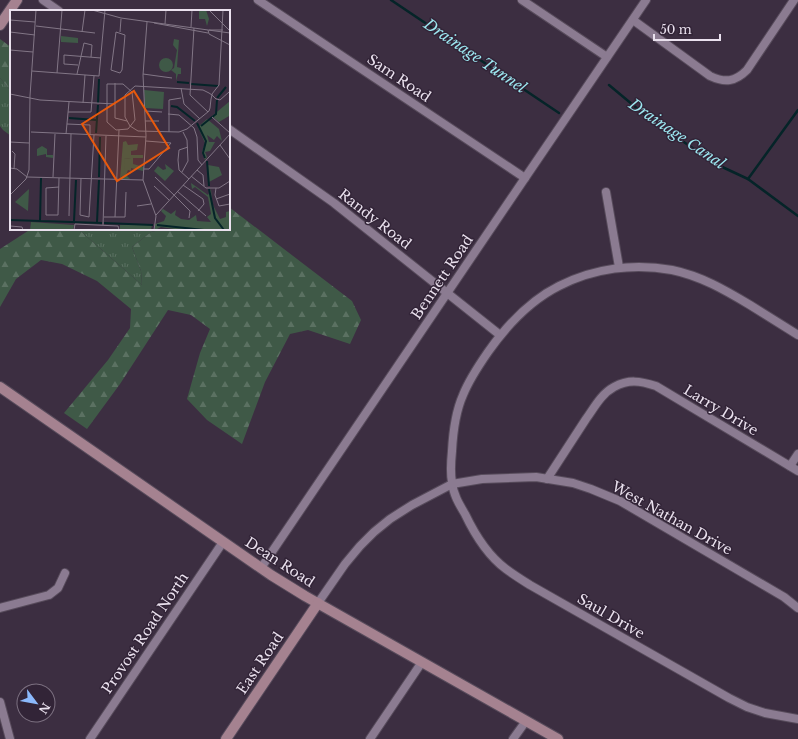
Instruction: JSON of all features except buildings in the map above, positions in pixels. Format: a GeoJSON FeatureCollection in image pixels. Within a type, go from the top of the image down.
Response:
{"type":"FeatureCollection","features":[{"type":"Feature","properties":{"kind":"main road"},"geometry":{"type":"LineString","coordinates":[[10,10],[17,0]]}},
{"type":"Feature","properties":{"kind":"main road"},"geometry":{"type":"LineString","coordinates":[[0,25],[10,10]]}},
{"type":"Feature","properties":{"kind":"main road","name":"Dean Road"},"geometry":{"type":"LineString","coordinates":[[0,387],[261,568],[318,603],[558,739]]}},
{"type":"Feature","properties":{"kind":"main road","name":"East Road"},"geometry":{"type":"LineString","coordinates":[[226,739],[318,603]]}},
{"type":"Feature","properties":{"kind":"street"},"geometry":{"type":"LineString","coordinates":[[43,0],[58,10]]}},
{"type":"Feature","properties":{"kind":"street","name":"Sam Road"},"geometry":{"type":"LineString","coordinates":[[258,0],[525,178]]}},
{"type":"Feature","properties":{"kind":"street"},"geometry":{"type":"LineString","coordinates":[[522,0],[607,57]]}},
{"type":"Feature","properties":{"kind":"street","name":"Bennett Road"},"geometry":{"type":"LineString","coordinates":[[261,568],[646,0]]}},
{"type":"Feature","properties":{"kind":"street"},"geometry":{"type":"LineString","coordinates":[[633,20],[710,76],[717,80],[725,81],[733,80],[747,70],[794,0]]}},
{"type":"Feature","properties":{"kind":"street","name":"Randy Road"},"geometry":{"type":"LineString","coordinates":[[230,130],[334,203],[500,335]]}},
{"type":"Feature","properties":{"kind":"street"},"geometry":{"type":"LineString","coordinates":[[606,192],[619,267]]}},
{"type":"Feature","properties":{"kind":"street","name":"Saul Drive"},"geometry":{"type":"LineString","coordinates":[[798,335],[725,290],[686,273],[641,267],[619,267],[594,272],[558,286],[536,300],[521,312],[500,335],[481,362],[462,396],[453,434],[451,460],[452,484],[457,501],[481,543],[506,569],[729,698],[747,707],[765,713],[798,719]]}},
{"type":"Feature","properties":{"kind":"street","name":"Larry Drive"},"geometry":{"type":"LineString","coordinates":[[547,479],[600,399],[610,389],[627,382],[644,382],[656,386],[798,471]]}},
{"type":"Feature","properties":{"kind":"street"},"geometry":{"type":"LineString","coordinates":[[790,466],[798,454]]}},
{"type":"Feature","properties":{"kind":"street","name":"West Nathan Drive"},"geometry":{"type":"LineString","coordinates":[[318,603],[345,564],[360,546],[390,519],[412,505],[452,484],[482,479],[536,477],[573,483],[620,501],[784,597],[798,608]]}},
{"type":"Feature","properties":{"kind":"street","name":"Provost Road North"},"geometry":{"type":"LineString","coordinates":[[90,739],[223,542]]}},
{"type":"Feature","properties":{"kind":"street"},"geometry":{"type":"LineString","coordinates":[[0,608],[49,595],[58,588],[65,573]]}},
{"type":"Feature","properties":{"kind":"street"},"geometry":{"type":"LineString","coordinates":[[370,739],[422,662]]}},
{"type":"Feature","properties":{"kind":"street"},"geometry":{"type":"LineString","coordinates":[[0,702],[10,739]]}},
{"type":"Feature","properties":{"kind":"street"},"geometry":{"type":"LineString","coordinates":[[513,739],[526,721]]}},
{"type":"Feature","properties":{"kind":"green space"},"geometry":{"type":"Polygon","coordinates":[[[0,39],[10,46],[10,90],[0,78],[0,39]]]}},
{"type":"Feature","properties":{"kind":"green space"},"geometry":{"type":"Polygon","coordinates":[[[0,78],[10,90],[10,135],[0,126],[0,78]]]}},
{"type":"Feature","properties":{"kind":"green space"},"geometry":{"type":"Polygon","coordinates":[[[230,208],[352,301],[361,320],[350,344],[308,330],[290,334],[265,382],[242,444],[207,420],[187,399],[200,353],[210,329],[191,315],[168,310],[120,384],[87,429],[64,413],[108,360],[130,328],[131,309],[97,281],[62,264],[41,260],[16,279],[0,307],[0,249],[29,230],[79,230],[142,285],[141,271],[132,247],[151,232],[160,230],[230,230],[230,208]]]}},
{"type":"Feature","properties":{"kind":"green space"},"geometry":{"type":"Polygon","coordinates":[[[79,230],[160,230],[151,232],[132,247],[141,271],[142,285],[79,230]]]}},
{"type":"Feature","properties":{"kind":"waterway","name":"Drainage Tunnel"},"geometry":{"type":"LineString","coordinates":[[391,0],[559,113]]}},
{"type":"Feature","properties":{"kind":"waterway","name":"Drainage Canal"},"geometry":{"type":"LineString","coordinates":[[609,85],[651,120],[718,165],[748,179],[798,216]]}},
{"type":"Feature","properties":{"kind":"waterway","name":"Drainage Canal"},"geometry":{"type":"LineString","coordinates":[[748,179],[798,110]]}}]}
